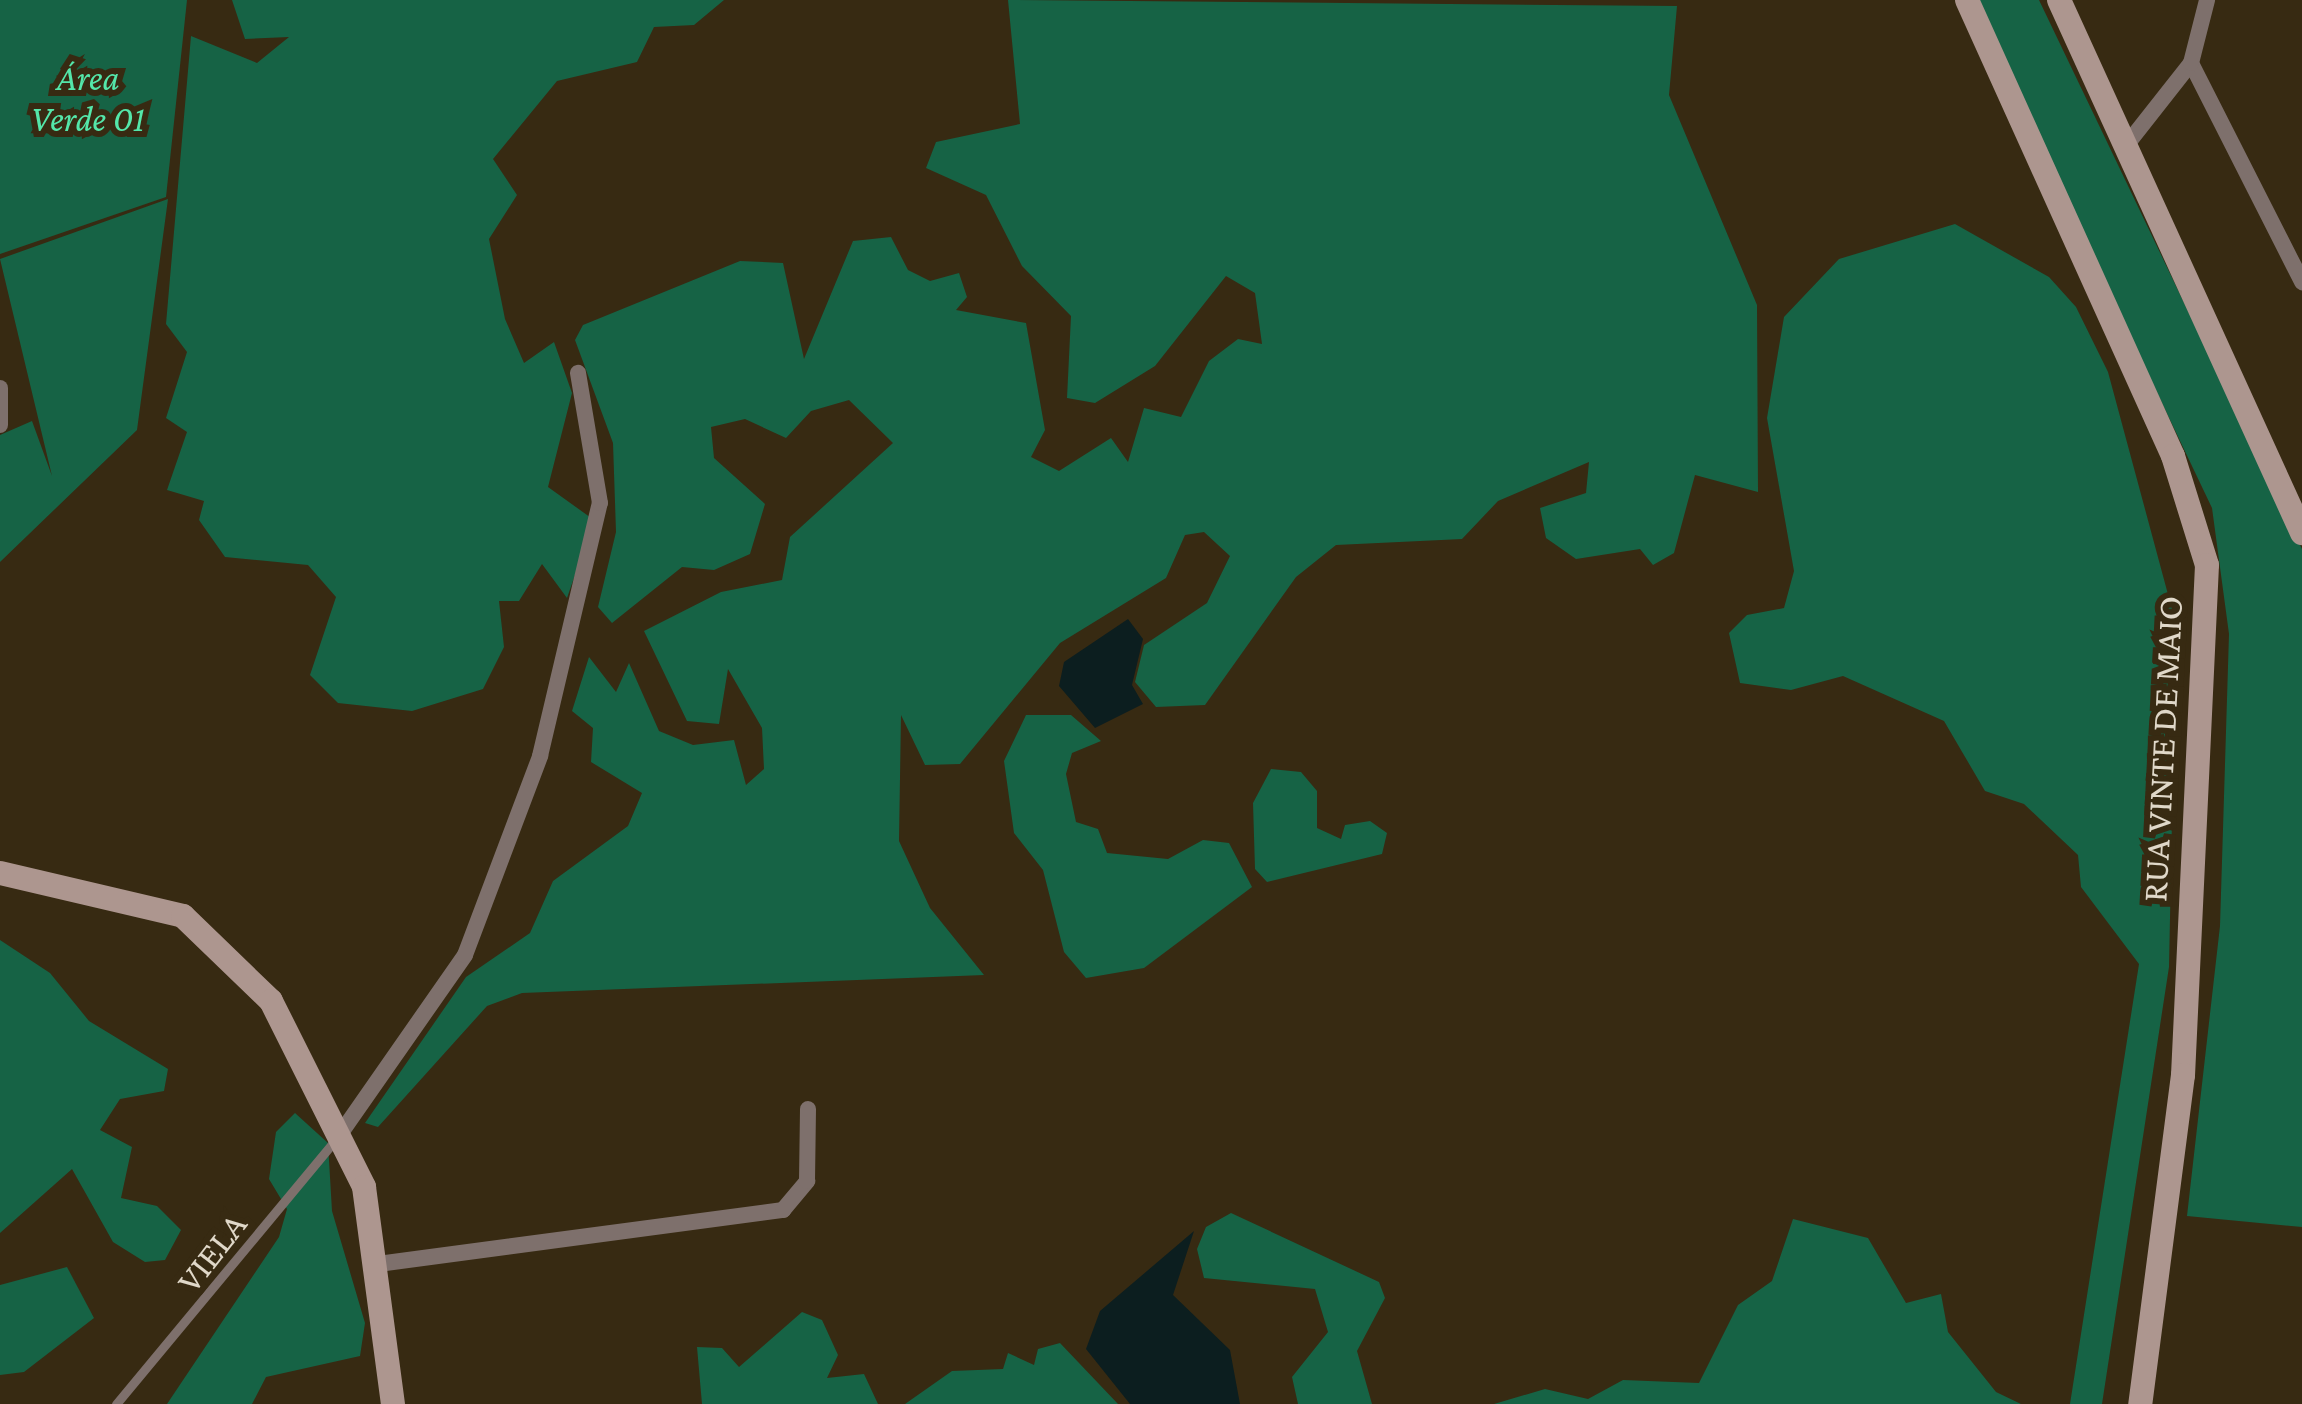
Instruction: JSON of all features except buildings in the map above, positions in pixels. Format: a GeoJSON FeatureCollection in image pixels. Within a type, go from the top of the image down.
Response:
{"type":"FeatureCollection","features":[{"type":"Feature","properties":{"kind":"main road","name":"RUA VINTE DE MAIO"},"geometry":{"type":"LineString","coordinates":[[1966,0],[2173,456],[2207,565],[2183,1075],[2140,1404]]}},
{"type":"Feature","properties":{"kind":"main road"},"geometry":{"type":"LineString","coordinates":[[2059,0],[2302,533]]}},
{"type":"Feature","properties":{"kind":"main road"},"geometry":{"type":"LineString","coordinates":[[0,873],[146,902],[211,932],[271,1001],[344,1130],[379,1264],[392,1404]]}},
{"type":"Feature","properties":{"kind":"street"},"geometry":{"type":"LineString","coordinates":[[2128,143],[2191,63],[2207,0]]}},
{"type":"Feature","properties":{"kind":"street"},"geometry":{"type":"LineString","coordinates":[[2191,63],[2302,281]]}},
{"type":"Feature","properties":{"kind":"street"},"geometry":{"type":"LineString","coordinates":[[344,1130],[465,955],[540,756],[600,503],[578,373]]}},
{"type":"Feature","properties":{"kind":"street"},"geometry":{"type":"LineString","coordinates":[[0,388],[3,418]]}},
{"type":"Feature","properties":{"kind":"street"},"geometry":{"type":"LineString","coordinates":[[379,1264],[783,1210],[807,1181],[808,1109]]}},
{"type":"Feature","properties":{"kind":"lane","name":"VIELA"},"geometry":{"type":"LineString","coordinates":[[116,1404],[344,1130]]}},
{"type":"Feature","properties":{"kind":"green space","name":"Área Verde 01"},"geometry":{"type":"Polygon","coordinates":[[[0,0],[187,0],[166,197],[0,254],[0,0]]]}},
{"type":"Feature","properties":{"kind":"green space"},"geometry":{"type":"Polygon","coordinates":[[[232,0],[724,0],[694,25],[654,27],[637,62],[557,81],[493,159],[517,195],[489,239],[505,319],[524,363],[554,342],[572,393],[548,487],[594,520],[567,598],[542,564],[519,601],[499,601],[504,647],[483,689],[412,711],[338,703],[310,675],[336,597],[308,565],[225,557],[199,520],[204,501],[167,490],[187,432],[166,418],[187,352],[166,324],[191,36],[257,63],[289,37],[245,39],[232,0]]]}},
{"type":"Feature","properties":{"kind":"green space"},"geometry":{"type":"Polygon","coordinates":[[[1008,0],[1677,6],[1669,95],[1757,305],[1758,492],[1695,475],[1674,553],[1653,565],[1640,549],[1576,559],[1546,538],[1540,508],[1586,493],[1589,462],[1498,501],[1462,539],[1336,545],[1296,577],[1205,705],[1156,707],[1135,682],[1144,645],[1207,603],[1230,556],[1204,532],[1185,535],[1166,578],[1060,643],[960,764],[925,765],[901,715],[899,841],[930,908],[984,975],[522,993],[487,1006],[378,1127],[365,1123],[466,977],[530,933],[553,881],[628,826],[642,793],[591,762],[593,728],[572,711],[589,657],[616,692],[629,663],[659,731],[693,745],[734,740],[746,785],[764,769],[762,728],[728,669],[719,724],[687,721],[644,631],[721,592],[782,580],[790,537],[893,443],[849,400],[811,411],[786,438],[745,419],[711,427],[714,458],[765,504],[750,554],[714,570],[682,567],[612,623],[598,607],[616,532],[613,443],[575,340],[583,325],[740,261],[783,263],[804,359],[853,241],[891,237],[908,270],[930,281],[959,273],[967,297],[956,310],[1026,323],[1045,430],[1031,457],[1059,471],[1111,438],[1128,462],[1144,408],[1181,417],[1209,361],[1238,339],[1262,344],[1255,293],[1226,276],[1155,366],[1095,403],[1067,398],[1071,316],[1022,266],[986,195],[926,168],[936,142],[1020,124],[1008,0]]]}},
{"type":"Feature","properties":{"kind":"green space"},"geometry":{"type":"Polygon","coordinates":[[[1970,0],[2039,0],[2302,549],[2302,1227],[2187,1216],[2220,926],[2229,634],[2212,508],[1970,0]]]}},
{"type":"Feature","properties":{"kind":"green space"},"geometry":{"type":"Polygon","coordinates":[[[168,199],[137,430],[0,562],[0,435],[32,421],[52,476],[0,259],[168,199]]]}},
{"type":"Feature","properties":{"kind":"green space"},"geometry":{"type":"Polygon","coordinates":[[[1955,224],[2049,277],[2076,307],[2108,372],[2176,624],[2169,967],[2102,1404],[2070,1404],[2139,964],[2081,887],[2078,855],[2024,804],[1985,791],[1944,721],[1843,676],[1791,690],[1740,683],[1729,633],[1747,615],[1784,608],[1794,571],[1767,418],[1784,317],[1839,259],[1955,224]]]}},
{"type":"Feature","properties":{"kind":"green space"},"geometry":{"type":"Polygon","coordinates":[[[1026,715],[1071,715],[1101,741],[1072,753],[1066,774],[1076,822],[1098,829],[1107,853],[1168,859],[1203,840],[1229,843],[1252,887],[1144,968],[1086,978],[1064,952],[1043,870],[1014,833],[1004,761],[1026,715]]]}},
{"type":"Feature","properties":{"kind":"green space"},"geometry":{"type":"Polygon","coordinates":[[[1271,769],[1301,772],[1317,791],[1317,828],[1341,839],[1345,825],[1370,821],[1387,833],[1382,854],[1267,882],[1255,869],[1253,803],[1271,769]]]}},
{"type":"Feature","properties":{"kind":"green space"},"geometry":{"type":"Polygon","coordinates":[[[0,940],[50,973],[89,1021],[168,1069],[164,1091],[120,1099],[100,1130],[132,1147],[121,1198],[157,1206],[181,1230],[165,1260],[145,1262],[113,1242],[72,1169],[0,1233],[0,940]]]}},
{"type":"Feature","properties":{"kind":"green space"},"geometry":{"type":"Polygon","coordinates":[[[295,1113],[328,1143],[332,1211],[365,1323],[360,1356],[266,1377],[252,1404],[167,1404],[279,1237],[287,1209],[269,1179],[276,1132],[295,1113]]]}},
{"type":"Feature","properties":{"kind":"green space"},"geometry":{"type":"Polygon","coordinates":[[[1231,1213],[1379,1282],[1385,1298],[1357,1351],[1372,1404],[1298,1404],[1292,1377],[1328,1332],[1315,1289],[1204,1278],[1197,1249],[1206,1227],[1231,1213]]]}},
{"type":"Feature","properties":{"kind":"green space"},"geometry":{"type":"Polygon","coordinates":[[[1793,1219],[1868,1238],[1906,1303],[1941,1294],[1948,1332],[1996,1392],[2021,1404],[1494,1404],[1545,1389],[1588,1399],[1623,1380],[1699,1383],[1738,1305],[1772,1281],[1793,1219]]]}},
{"type":"Feature","properties":{"kind":"green space"},"geometry":{"type":"Polygon","coordinates":[[[67,1267],[94,1318],[24,1372],[0,1375],[0,1285],[67,1267]]]}},
{"type":"Feature","properties":{"kind":"green space"},"geometry":{"type":"Polygon","coordinates":[[[802,1312],[822,1320],[838,1355],[827,1378],[864,1374],[878,1404],[702,1404],[697,1347],[722,1348],[739,1367],[802,1312]]]}},
{"type":"Feature","properties":{"kind":"green space"},"geometry":{"type":"Polygon","coordinates":[[[1060,1343],[1118,1404],[905,1404],[952,1371],[1003,1369],[1008,1353],[1034,1365],[1038,1349],[1060,1343]]]}},
{"type":"Feature","properties":{"kind":"shaded area"},"geometry":{"type":"Polygon","coordinates":[[[1128,619],[1143,639],[1132,685],[1143,704],[1095,728],[1059,686],[1064,662],[1128,619]]]}},
{"type":"Feature","properties":{"kind":"shaded area"},"geometry":{"type":"Polygon","coordinates":[[[1194,1231],[1173,1295],[1230,1350],[1240,1404],[1130,1404],[1086,1349],[1100,1311],[1194,1231]]]}}]}
